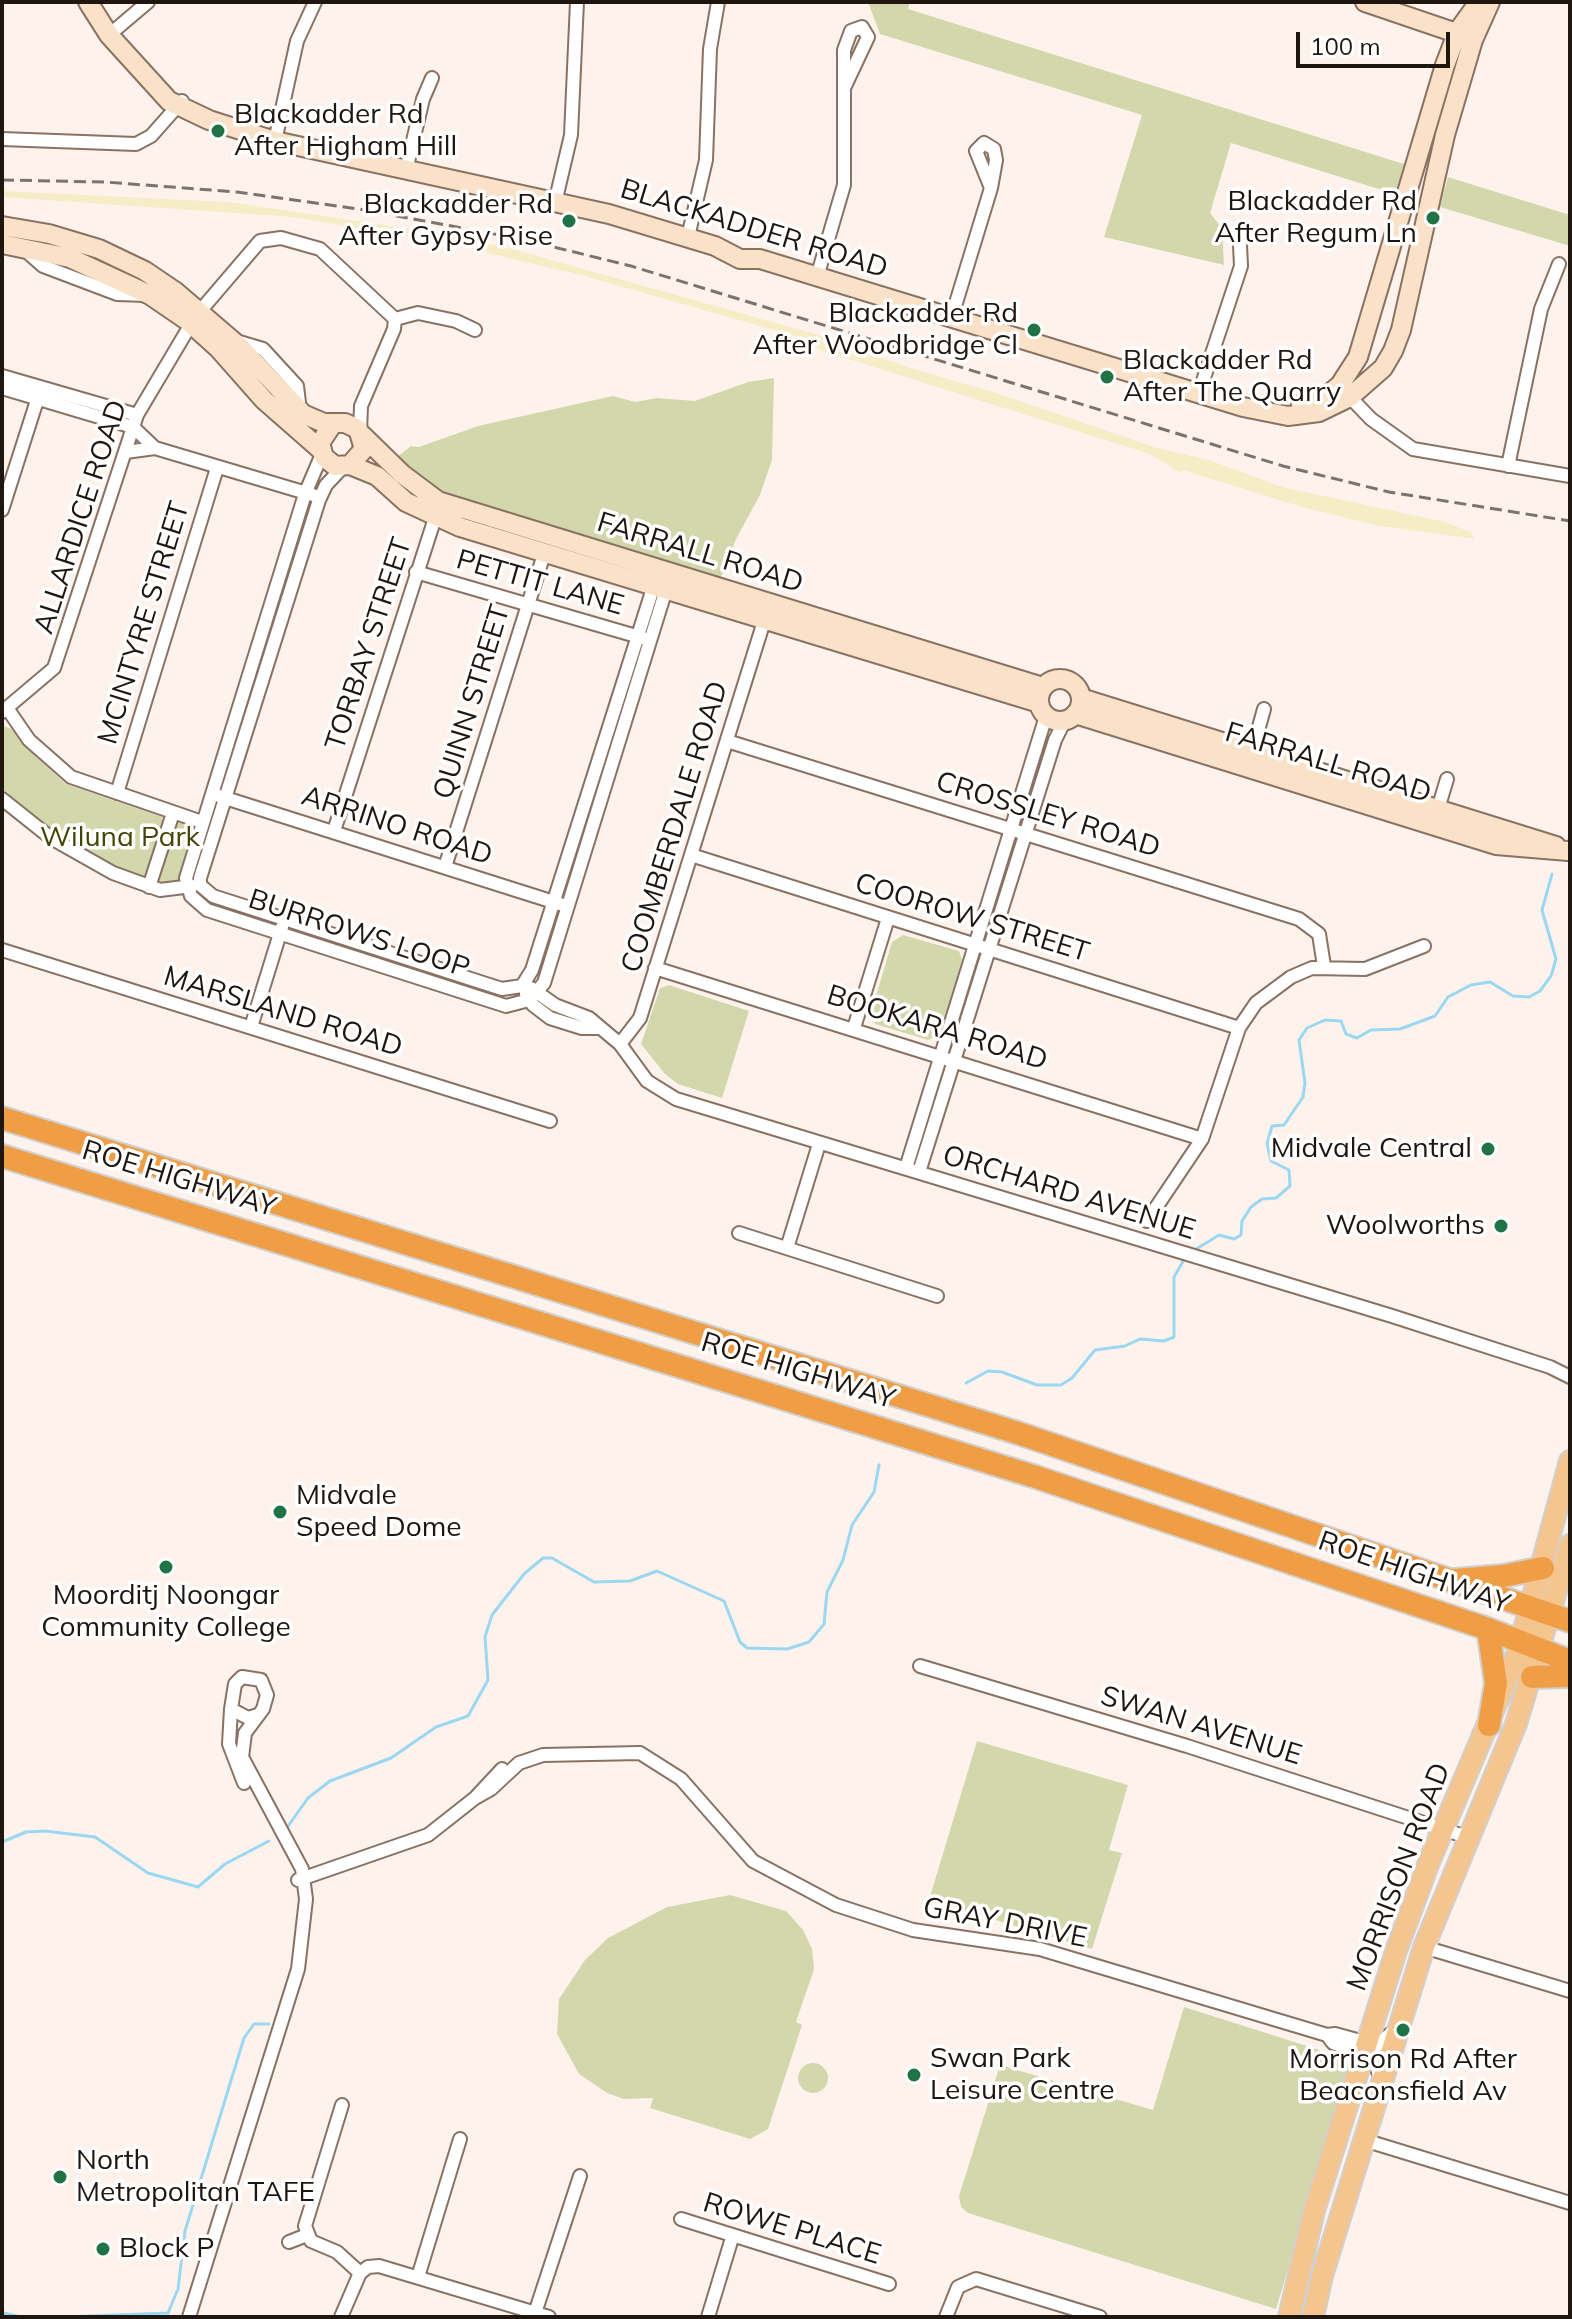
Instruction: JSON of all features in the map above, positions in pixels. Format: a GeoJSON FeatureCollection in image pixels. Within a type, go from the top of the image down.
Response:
{"type":"FeatureCollection","features":[{"type":"Feature","properties":{"kind":"highway","name":"ROE HIGHWAY"},"geometry":{"type":"LineString","coordinates":[[2,1118],[1018,1433],[1550,1615]]}},
{"type":"Feature","properties":{"kind":"highway","name":"ROE HIGHWAY"},"geometry":{"type":"LineString","coordinates":[[2,1156],[1007,1468],[1488,1629],[1570,1661]]}},
{"type":"Feature","properties":{"kind":"highway"},"geometry":{"type":"LineString","coordinates":[[1450,1580],[1503,1576],[1543,1568]]}},
{"type":"Feature","properties":{"kind":"highway"},"geometry":{"type":"LineString","coordinates":[[1488,1629],[1496,1683],[1489,1725]]}},
{"type":"Feature","properties":{"kind":"highway"},"geometry":{"type":"LineString","coordinates":[[1532,1677],[1570,1676]]}},
{"type":"Feature","properties":{"kind":"main road","name":"BLACKADDER ROAD"},"geometry":{"type":"LineString","coordinates":[[88,2],[109,35],[149,77],[161,82],[180,104],[275,141],[609,214],[688,237],[740,259],[760,259],[1199,393],[1267,412],[1301,415],[1334,406],[1345,391],[1394,241],[1424,135],[1479,2]]}},
{"type":"Feature","properties":{"kind":"main road"},"geometry":{"type":"LineString","coordinates":[[1365,2],[1466,36]]}},
{"type":"Feature","properties":{"kind":"main road","name":"BLACKADDER ROAD"},"geometry":{"type":"LineString","coordinates":[[1345,391],[1383,368],[1401,330],[1466,36],[1490,2]]}},
{"type":"Feature","properties":{"kind":"main road"},"geometry":{"type":"LineString","coordinates":[[1424,135],[1444,141]]}},
{"type":"Feature","properties":{"kind":"main road"},"geometry":{"type":"LineString","coordinates":[[2,226],[49,234],[99,249],[145,271],[196,317],[218,348],[264,400],[322,452],[329,463],[347,466],[361,455],[361,433],[352,425],[335,424],[300,411],[233,340],[196,317],[91,265],[53,252],[9,244]]}},
{"type":"Feature","properties":{"kind":"main road"},"geometry":{"type":"LineString","coordinates":[[1394,241],[1417,249]]}},
{"type":"Feature","properties":{"kind":"main road"},"geometry":{"type":"LineString","coordinates":[[322,452],[322,435],[335,424]]}},
{"type":"Feature","properties":{"kind":"main road","name":"FARRALL ROAD"},"geometry":{"type":"LineString","coordinates":[[361,433],[402,474],[438,501],[663,579],[1043,702]]}},
{"type":"Feature","properties":{"kind":"main road","name":"FARRALL ROAD"},"geometry":{"type":"LineString","coordinates":[[347,466],[377,476],[406,502],[435,518],[545,551],[663,579],[765,618],[1043,702]]}},
{"type":"Feature","properties":{"kind":"main road"},"geometry":{"type":"LineString","coordinates":[[1056,679],[1068,680],[1078,688],[1074,711],[1043,702],[1056,679]]}},
{"type":"Feature","properties":{"kind":"main road","name":"FARRALL ROAD"},"geometry":{"type":"LineString","coordinates":[[1074,711],[1107,715],[1252,752],[1330,784]]}},
{"type":"Feature","properties":{"kind":"main road","name":"FARRALL ROAD"},"geometry":{"type":"LineString","coordinates":[[1107,715],[1508,839],[1569,851]]}},
{"type":"Feature","properties":{"kind":"main road","name":"MORRISON ROAD"},"geometry":{"type":"LineString","coordinates":[[1550,1615],[1543,1568],[1570,1461]]}},
{"type":"Feature","properties":{"kind":"main road","name":"MORRISON ROAD"},"geometry":{"type":"LineString","coordinates":[[1289,2317],[1314,2211],[1411,1910],[1489,1725],[1530,1645],[1550,1615],[1570,1545]]}},
{"type":"Feature","properties":{"kind":"main road","name":"MORRISON ROAD"},"geometry":{"type":"LineString","coordinates":[[1313,2317],[1322,2276],[1424,1947],[1467,1837],[1502,1760],[1532,1677],[1530,1645]]}},
{"type":"Feature","properties":{"kind":"street"},"geometry":{"type":"LineString","coordinates":[[109,35],[148,2]]}},
{"type":"Feature","properties":{"kind":"street"},"geometry":{"type":"LineString","coordinates":[[275,141],[297,41],[315,2]]}},
{"type":"Feature","properties":{"kind":"street"},"geometry":{"type":"LineString","coordinates":[[555,203],[571,135],[577,2]]}},
{"type":"Feature","properties":{"kind":"street"},"geometry":{"type":"LineString","coordinates":[[688,237],[706,160],[710,49],[718,2]]}},
{"type":"Feature","properties":{"kind":"street"},"geometry":{"type":"LineString","coordinates":[[406,170],[423,99],[432,78]]}},
{"type":"Feature","properties":{"kind":"street"},"geometry":{"type":"LineString","coordinates":[[817,277],[844,185],[845,86]]}},
{"type":"Feature","properties":{"kind":"street"},"geometry":{"type":"LineString","coordinates":[[2,139],[136,144],[151,136],[180,104]]}},
{"type":"Feature","properties":{"kind":"street"},"geometry":{"type":"LineString","coordinates":[[952,316],[991,188]]}},
{"type":"Feature","properties":{"kind":"street","name":"ALLARDICE ROAD"},"geometry":{"type":"LineString","coordinates":[[4,710],[50,674],[59,658],[135,421],[196,317],[260,241],[281,238],[320,249],[395,319]]}},
{"type":"Feature","properties":{"kind":"street"},"geometry":{"type":"LineString","coordinates":[[1199,393],[1241,266],[1240,245]]}},
{"type":"Feature","properties":{"kind":"street"},"geometry":{"type":"LineString","coordinates":[[1508,466],[1541,309],[1559,264]]}},
{"type":"Feature","properties":{"kind":"street"},"geometry":{"type":"LineString","coordinates":[[361,433],[361,406],[394,329],[395,319],[418,313],[456,321],[475,330]]}},
{"type":"Feature","properties":{"kind":"street"},"geometry":{"type":"LineString","coordinates":[[2,376],[39,393]]}},
{"type":"Feature","properties":{"kind":"street"},"geometry":{"type":"LineString","coordinates":[[2,388],[39,393],[135,421],[155,448]]}},
{"type":"Feature","properties":{"kind":"street"},"geometry":{"type":"LineString","coordinates":[[1345,391],[1371,419],[1413,449],[1570,476]]}},
{"type":"Feature","properties":{"kind":"street"},"geometry":{"type":"LineString","coordinates":[[2,510],[39,393]]}},
{"type":"Feature","properties":{"kind":"street"},"geometry":{"type":"LineString","coordinates":[[335,424],[361,406]]}},
{"type":"Feature","properties":{"kind":"street"},"geometry":{"type":"LineString","coordinates":[[126,452],[155,448],[320,497]]}},
{"type":"Feature","properties":{"kind":"street"},"geometry":{"type":"LineString","coordinates":[[194,886],[186,878],[202,822],[305,494],[322,452]]}},
{"type":"Feature","properties":{"kind":"street"},"geometry":{"type":"LineString","coordinates":[[194,886],[226,798],[320,497],[347,466]]}},
{"type":"Feature","properties":{"kind":"street","name":"MCINTYRE STREET"},"geometry":{"type":"LineString","coordinates":[[117,793],[217,468]]}},
{"type":"Feature","properties":{"kind":"street","name":"TORBAY STREET"},"geometry":{"type":"LineString","coordinates":[[334,831],[435,518]]}},
{"type":"Feature","properties":{"kind":"street","name":"QUINN STREET"},"geometry":{"type":"LineString","coordinates":[[445,867],[545,551]]}},
{"type":"Feature","properties":{"kind":"street"},"geometry":{"type":"LineString","coordinates":[[284,563],[298,567]]}},
{"type":"Feature","properties":{"kind":"street","name":"PETTIT LANE"},"geometry":{"type":"LineString","coordinates":[[416,572],[644,638]]}},
{"type":"Feature","properties":{"kind":"street"},"geometry":{"type":"LineString","coordinates":[[644,638],[633,695],[585,848],[560,904],[523,985],[533,996],[544,983],[560,904],[572,844],[620,691],[644,638],[663,579]]}},
{"type":"Feature","properties":{"kind":"street"},"geometry":{"type":"LineString","coordinates":[[268,614],[282,619]]}},
{"type":"Feature","properties":{"kind":"street","name":"COOMBERDALE ROAD"},"geometry":{"type":"LineString","coordinates":[[620,1044],[640,1018],[765,618]]}},
{"type":"Feature","properties":{"kind":"street"},"geometry":{"type":"LineString","coordinates":[[252,666],[267,669]]}},
{"type":"Feature","properties":{"kind":"street"},"geometry":{"type":"LineString","coordinates":[[620,691],[633,695]]}},
{"type":"Feature","properties":{"kind":"street"},"geometry":{"type":"LineString","coordinates":[[906,1168],[1031,768],[1043,702]]}},
{"type":"Feature","properties":{"kind":"street"},"geometry":{"type":"LineString","coordinates":[[1252,752],[1264,709]]}},
{"type":"Feature","properties":{"kind":"street"},"geometry":{"type":"LineString","coordinates":[[4,710],[29,740],[71,777],[202,822]]}},
{"type":"Feature","properties":{"kind":"street"},"geometry":{"type":"LineString","coordinates":[[919,1172],[1045,772],[1074,711]]}},
{"type":"Feature","properties":{"kind":"street"},"geometry":{"type":"LineString","coordinates":[[236,717],[250,721]]}},
{"type":"Feature","properties":{"kind":"street","name":"CROSSLEY ROAD"},"geometry":{"type":"LineString","coordinates":[[727,741],[1299,919],[1319,934],[1324,966]]}},
{"type":"Feature","properties":{"kind":"street"},"geometry":{"type":"LineString","coordinates":[[604,742],[618,746]]}},
{"type":"Feature","properties":{"kind":"street"},"geometry":{"type":"LineString","coordinates":[[1031,768],[1045,772]]}},
{"type":"Feature","properties":{"kind":"street"},"geometry":{"type":"LineString","coordinates":[[1447,779],[1448,818]]}},
{"type":"Feature","properties":{"kind":"street","name":"ARRINO ROAD"},"geometry":{"type":"LineString","coordinates":[[212,793],[560,904]]}},
{"type":"Feature","properties":{"kind":"street"},"geometry":{"type":"LineString","coordinates":[[588,793],[602,797]]}},
{"type":"Feature","properties":{"kind":"street"},"geometry":{"type":"LineString","coordinates":[[2,799],[64,846],[113,873],[149,887],[171,890],[194,886]]}},
{"type":"Feature","properties":{"kind":"street"},"geometry":{"type":"LineString","coordinates":[[149,887],[173,813]]}},
{"type":"Feature","properties":{"kind":"street"},"geometry":{"type":"LineString","coordinates":[[572,844],[585,848]]}},
{"type":"Feature","properties":{"kind":"street","name":"COOROW STREET"},"geometry":{"type":"LineString","coordinates":[[691,855],[1239,1028]]}},
{"type":"Feature","properties":{"kind":"street","name":"BURROWS LOOP"},"geometry":{"type":"LineString","coordinates":[[194,886],[237,905],[502,989],[523,985]]}},
{"type":"Feature","properties":{"kind":"street","name":"BURROWS LOOP"},"geometry":{"type":"LineString","coordinates":[[194,886],[201,907],[280,935],[506,1006],[533,996]]}},
{"type":"Feature","properties":{"kind":"street"},"geometry":{"type":"LineString","coordinates":[[994,886],[1009,890]]}},
{"type":"Feature","properties":{"kind":"street"},"geometry":{"type":"LineString","coordinates":[[232,919],[237,905]]}},
{"type":"Feature","properties":{"kind":"street"},"geometry":{"type":"LineString","coordinates":[[854,1028],[888,918]]}},
{"type":"Feature","properties":{"kind":"street"},"geometry":{"type":"LineString","coordinates":[[251,1027],[284,920]]}},
{"type":"Feature","properties":{"kind":"street"},"geometry":{"type":"LineString","coordinates":[[331,950],[335,936]]}},
{"type":"Feature","properties":{"kind":"street"},"geometry":{"type":"LineString","coordinates":[[1147,1221],[1202,1139],[1239,1028],[1248,1012],[1266,995],[1302,971],[1324,966],[1365,969],[1424,946]]}},
{"type":"Feature","properties":{"kind":"street","name":"MARSLAND ROAD"},"geometry":{"type":"LineString","coordinates":[[2,950],[550,1121]]}},
{"type":"Feature","properties":{"kind":"street"},"geometry":{"type":"LineString","coordinates":[[379,966],[384,951]]}},
{"type":"Feature","properties":{"kind":"street"},"geometry":{"type":"LineString","coordinates":[[432,982],[436,968]]}},
{"type":"Feature","properties":{"kind":"street","name":"BOOKARA ROAD"},"geometry":{"type":"LineString","coordinates":[[655,968],[956,1059],[1202,1139]]}},
{"type":"Feature","properties":{"kind":"street"},"geometry":{"type":"LineString","coordinates":[[479,997],[484,983]]}},
{"type":"Feature","properties":{"kind":"street","name":"ORCHARD AVENUE"},"geometry":{"type":"LineString","coordinates":[[533,996],[585,1016],[620,1044],[647,1081],[665,1095],[1550,1367],[1570,1377]]}},
{"type":"Feature","properties":{"kind":"street"},"geometry":{"type":"LineString","coordinates":[[959,998],[973,1003]]}},
{"type":"Feature","properties":{"kind":"street"},"geometry":{"type":"LineString","coordinates":[[787,1248],[819,1144]]}},
{"type":"Feature","properties":{"kind":"street"},"geometry":{"type":"LineString","coordinates":[[739,1233],[937,1296]]}},
{"type":"Feature","properties":{"kind":"street","name":"ORCHARD AVENUE"},"geometry":{"type":"LineString","coordinates":[[1550,1367],[1570,1367]]}},
{"type":"Feature","properties":{"kind":"street","name":"SWAN AVENUE"},"geometry":{"type":"LineString","coordinates":[[920,1666],[1467,1837]]}},
{"type":"Feature","properties":{"kind":"street"},"geometry":{"type":"LineString","coordinates":[[189,2317],[298,1969],[304,1916],[298,1875],[242,1757],[245,1733],[267,1700],[267,1688],[254,1676],[237,1681],[231,1709],[231,1754],[298,1875]]}},
{"type":"Feature","properties":{"kind":"street"},"geometry":{"type":"LineString","coordinates":[[231,1709],[248,1718],[258,1715]]}},
{"type":"Feature","properties":{"kind":"street","name":"GRAY DRIVE"},"geometry":{"type":"LineString","coordinates":[[298,1875],[428,1835],[475,1798],[486,1782],[511,1762],[537,1749],[626,1744],[643,1747],[673,1763],[686,1776],[704,1806],[753,1861],[860,1915],[913,1930],[1040,1949],[1327,2035],[1333,2043],[1356,2051],[1365,2048]]}},
{"type":"Feature","properties":{"kind":"street"},"geometry":{"type":"LineString","coordinates":[[1424,1947],[1570,1991]]}},
{"type":"Feature","properties":{"kind":"street"},"geometry":{"type":"LineString","coordinates":[[1382,2082],[1365,2048],[1390,2036],[1401,2022]]}},
{"type":"Feature","properties":{"kind":"street"},"geometry":{"type":"LineString","coordinates":[[342,2105],[307,2217],[307,2235],[317,2244],[343,2257],[360,2273]]}},
{"type":"Feature","properties":{"kind":"street"},"geometry":{"type":"LineString","coordinates":[[418,2277],[460,2139]]}},
{"type":"Feature","properties":{"kind":"street"},"geometry":{"type":"LineString","coordinates":[[1364,2140],[1570,2203]]}},
{"type":"Feature","properties":{"kind":"street"},"geometry":{"type":"LineString","coordinates":[[535,2313],[580,2176]]}},
{"type":"Feature","properties":{"kind":"street","name":"ROWE PLACE"},"geometry":{"type":"LineString","coordinates":[[681,2219],[732,2238],[889,2284]]}},
{"type":"Feature","properties":{"kind":"street"},"geometry":{"type":"LineString","coordinates":[[289,2242],[307,2235]]}},
{"type":"Feature","properties":{"kind":"street"},"geometry":{"type":"LineString","coordinates":[[708,2317],[732,2238]]}},
{"type":"Feature","properties":{"kind":"street"},"geometry":{"type":"LineString","coordinates":[[341,2317],[360,2273],[368,2267],[379,2266],[549,2317]]}},
{"type":"Feature","properties":{"kind":"street"},"geometry":{"type":"LineString","coordinates":[[946,2317],[958,2287],[976,2279],[1100,2317]]}},
{"type":"Feature","properties":{"kind":"green space"},"geometry":{"type":"Polygon","coordinates":[[[868,2],[910,2],[908,9],[1404,164],[1395,194],[1231,143],[1210,213],[1222,228],[1224,265],[1104,237],[1142,115],[880,34],[868,2]]]}},
{"type":"Feature","properties":{"kind":"green space"},"geometry":{"type":"Polygon","coordinates":[[[1448,177],[1570,215],[1570,246],[1440,207],[1448,177]]]}},
{"type":"Feature","properties":{"kind":"green space"},"geometry":{"type":"Polygon","coordinates":[[[774,378],[772,460],[760,495],[736,539],[721,577],[462,501],[434,488],[396,458],[411,446],[419,447],[478,426],[613,396],[635,402],[657,398],[695,401],[748,382],[774,378]]]}},
{"type":"Feature","properties":{"kind":"green space","name":"Wiluna Park"},"geometry":{"type":"Polygon","coordinates":[[[2,725],[13,730],[36,757],[66,784],[162,817],[164,824],[145,880],[75,852],[2,794],[2,725]]]}},
{"type":"Feature","properties":{"kind":"green space","name":"Wiluna Park"},"geometry":{"type":"Polygon","coordinates":[[[180,822],[188,827],[195,838],[182,881],[165,887],[155,882],[171,829],[180,822]]]}},
{"type":"Feature","properties":{"kind":"green space"},"geometry":{"type":"Polygon","coordinates":[[[903,935],[959,951],[962,960],[940,1035],[928,1040],[875,1024],[871,1013],[892,942],[903,935]]]}},
{"type":"Feature","properties":{"kind":"green space"},"geometry":{"type":"Polygon","coordinates":[[[669,985],[749,1011],[722,1098],[678,1084],[665,1074],[641,1044],[660,988],[669,985]]]}},
{"type":"Feature","properties":{"kind":"green space"},"geometry":{"type":"Polygon","coordinates":[[[977,1741],[1128,1785],[1109,1850],[1122,1853],[1092,1949],[929,1900],[977,1741]]]}},
{"type":"Feature","properties":{"kind":"green space"},"geometry":{"type":"Polygon","coordinates":[[[730,1895],[786,1911],[803,1930],[812,1949],[814,1969],[796,2022],[802,2025],[768,2129],[750,2139],[650,2108],[653,2098],[624,2099],[607,2093],[579,2074],[557,2034],[559,1999],[585,1960],[608,1938],[667,1907],[730,1895]]]}},
{"type":"Feature","properties":{"kind":"green space"},"geometry":{"type":"Polygon","coordinates":[[[1184,2007],[1345,2058],[1348,2073],[1276,2309],[968,2213],[961,2207],[959,2196],[1000,2065],[1153,2110],[1184,2007]]]}},
{"type":"Feature","properties":{"kind":"green space"},"geometry":{"type":"Polygon","coordinates":[[[813,2063],[824,2067],[828,2078],[824,2089],[813,2093],[802,2089],[798,2078],[802,2067],[813,2063]]]}},
{"type":"Feature","properties":{"kind":"sand"},"geometry":{"type":"Polygon","coordinates":[[[2,191],[229,202],[438,233],[512,249],[819,335],[901,365],[999,394],[1157,448],[1209,460],[1282,487],[1445,522],[1470,532],[1476,539],[1379,526],[1302,507],[1183,470],[1181,473],[1150,454],[823,351],[798,337],[585,276],[445,243],[293,217],[2,197],[2,191]]]}},
{"type":"Feature","properties":{"kind":"waterway"},"geometry":{"type":"LineString","coordinates":[[1193,1251],[1219,1235],[1234,1239],[1241,1235],[1242,1221],[1251,1207],[1262,1199],[1276,1198],[1290,1186],[1289,1170],[1271,1161],[1267,1144],[1272,1126],[1284,1125],[1303,1097],[1305,1083],[1299,1040],[1307,1028],[1325,1020],[1341,1021],[1346,1034],[1357,1038],[1371,1030],[1400,1029],[1435,1016],[1448,997],[1471,985],[1490,982],[1513,996],[1529,997],[1540,991],[1551,976],[1556,959],[1542,910],[1552,874]]}},
{"type":"Feature","properties":{"kind":"waterway"},"geometry":{"type":"LineString","coordinates":[[966,1383],[988,1371],[1002,1372],[1037,1385],[1061,1385],[1072,1378],[1095,1350],[1125,1346],[1140,1339],[1164,1341],[1174,1337],[1174,1277],[1185,1258]]}},
{"type":"Feature","properties":{"kind":"waterway"},"geometry":{"type":"LineString","coordinates":[[286,1829],[308,1798],[330,1781],[391,1758],[436,1727],[468,1716],[488,1680],[485,1637],[492,1615],[524,1574],[543,1558],[552,1558],[594,1582],[630,1581],[657,1571],[724,1601],[740,1642],[747,1648],[787,1649],[809,1642],[824,1624],[827,1592],[843,1560],[852,1525],[874,1492],[879,1465]]}},
{"type":"Feature","properties":{"kind":"waterway"},"geometry":{"type":"LineString","coordinates":[[2,1842],[26,1832],[95,1837],[148,1873],[198,1887],[225,1864],[269,1841]]}},
{"type":"Feature","properties":{"kind":"waterway"},"geometry":{"type":"LineString","coordinates":[[63,2317],[168,2313],[178,2289],[185,2231],[244,2038],[254,2024],[269,2024]]}},
{"type":"Feature","properties":{"kind":"waterway"},"geometry":{"type":"LineString","coordinates":[[4,2313],[21,2317]]}},
{"type":"Feature","properties":{"kind":"railway"},"geometry":{"type":"LineString","coordinates":[[2,180],[105,182],[237,192],[365,210],[521,239],[631,266],[1283,466],[1389,492],[1570,521]]}},
{"type":"Feature","properties":{"kind":"place","name":"Blackadder Rd After Higham Hill"},"geometry":{"type":"Point","coordinates":[218,131]}},
{"type":"Feature","properties":{"kind":"place","name":"Blackadder Rd After Regum Ln"},"geometry":{"type":"Point","coordinates":[1433,218]}},
{"type":"Feature","properties":{"kind":"place","name":"Blackadder Rd After Gypsy Rise"},"geometry":{"type":"Point","coordinates":[569,221]}},
{"type":"Feature","properties":{"kind":"place","name":"Blackadder Rd After Woodbridge Cl"},"geometry":{"type":"Point","coordinates":[1034,330]}},
{"type":"Feature","properties":{"kind":"place","name":"Blackadder Rd After The Quarry"},"geometry":{"type":"Point","coordinates":[1107,377]}},
{"type":"Feature","properties":{"kind":"place","name":"Midvale Central"},"geometry":{"type":"Point","coordinates":[1488,1149]}},
{"type":"Feature","properties":{"kind":"place","name":"Woolworths"},"geometry":{"type":"Point","coordinates":[1501,1226]}},
{"type":"Feature","properties":{"kind":"place","name":"Midvale Speed Dome"},"geometry":{"type":"Point","coordinates":[280,1512]}},
{"type":"Feature","properties":{"kind":"place","name":"Moorditj Noongar Community College"},"geometry":{"type":"Point","coordinates":[166,1567]}},
{"type":"Feature","properties":{"kind":"place","name":"Morrison Rd After Beaconsfield Av"},"geometry":{"type":"Point","coordinates":[1403,2030]}},
{"type":"Feature","properties":{"kind":"place","name":"Swan Park Leisure Centre"},"geometry":{"type":"Point","coordinates":[914,2075]}},
{"type":"Feature","properties":{"kind":"place","name":"North Metropolitan TAFE"},"geometry":{"type":"Point","coordinates":[60,2177]}},
{"type":"Feature","properties":{"kind":"place","name":"Block P"},"geometry":{"type":"Point","coordinates":[103,2249]}}]}
